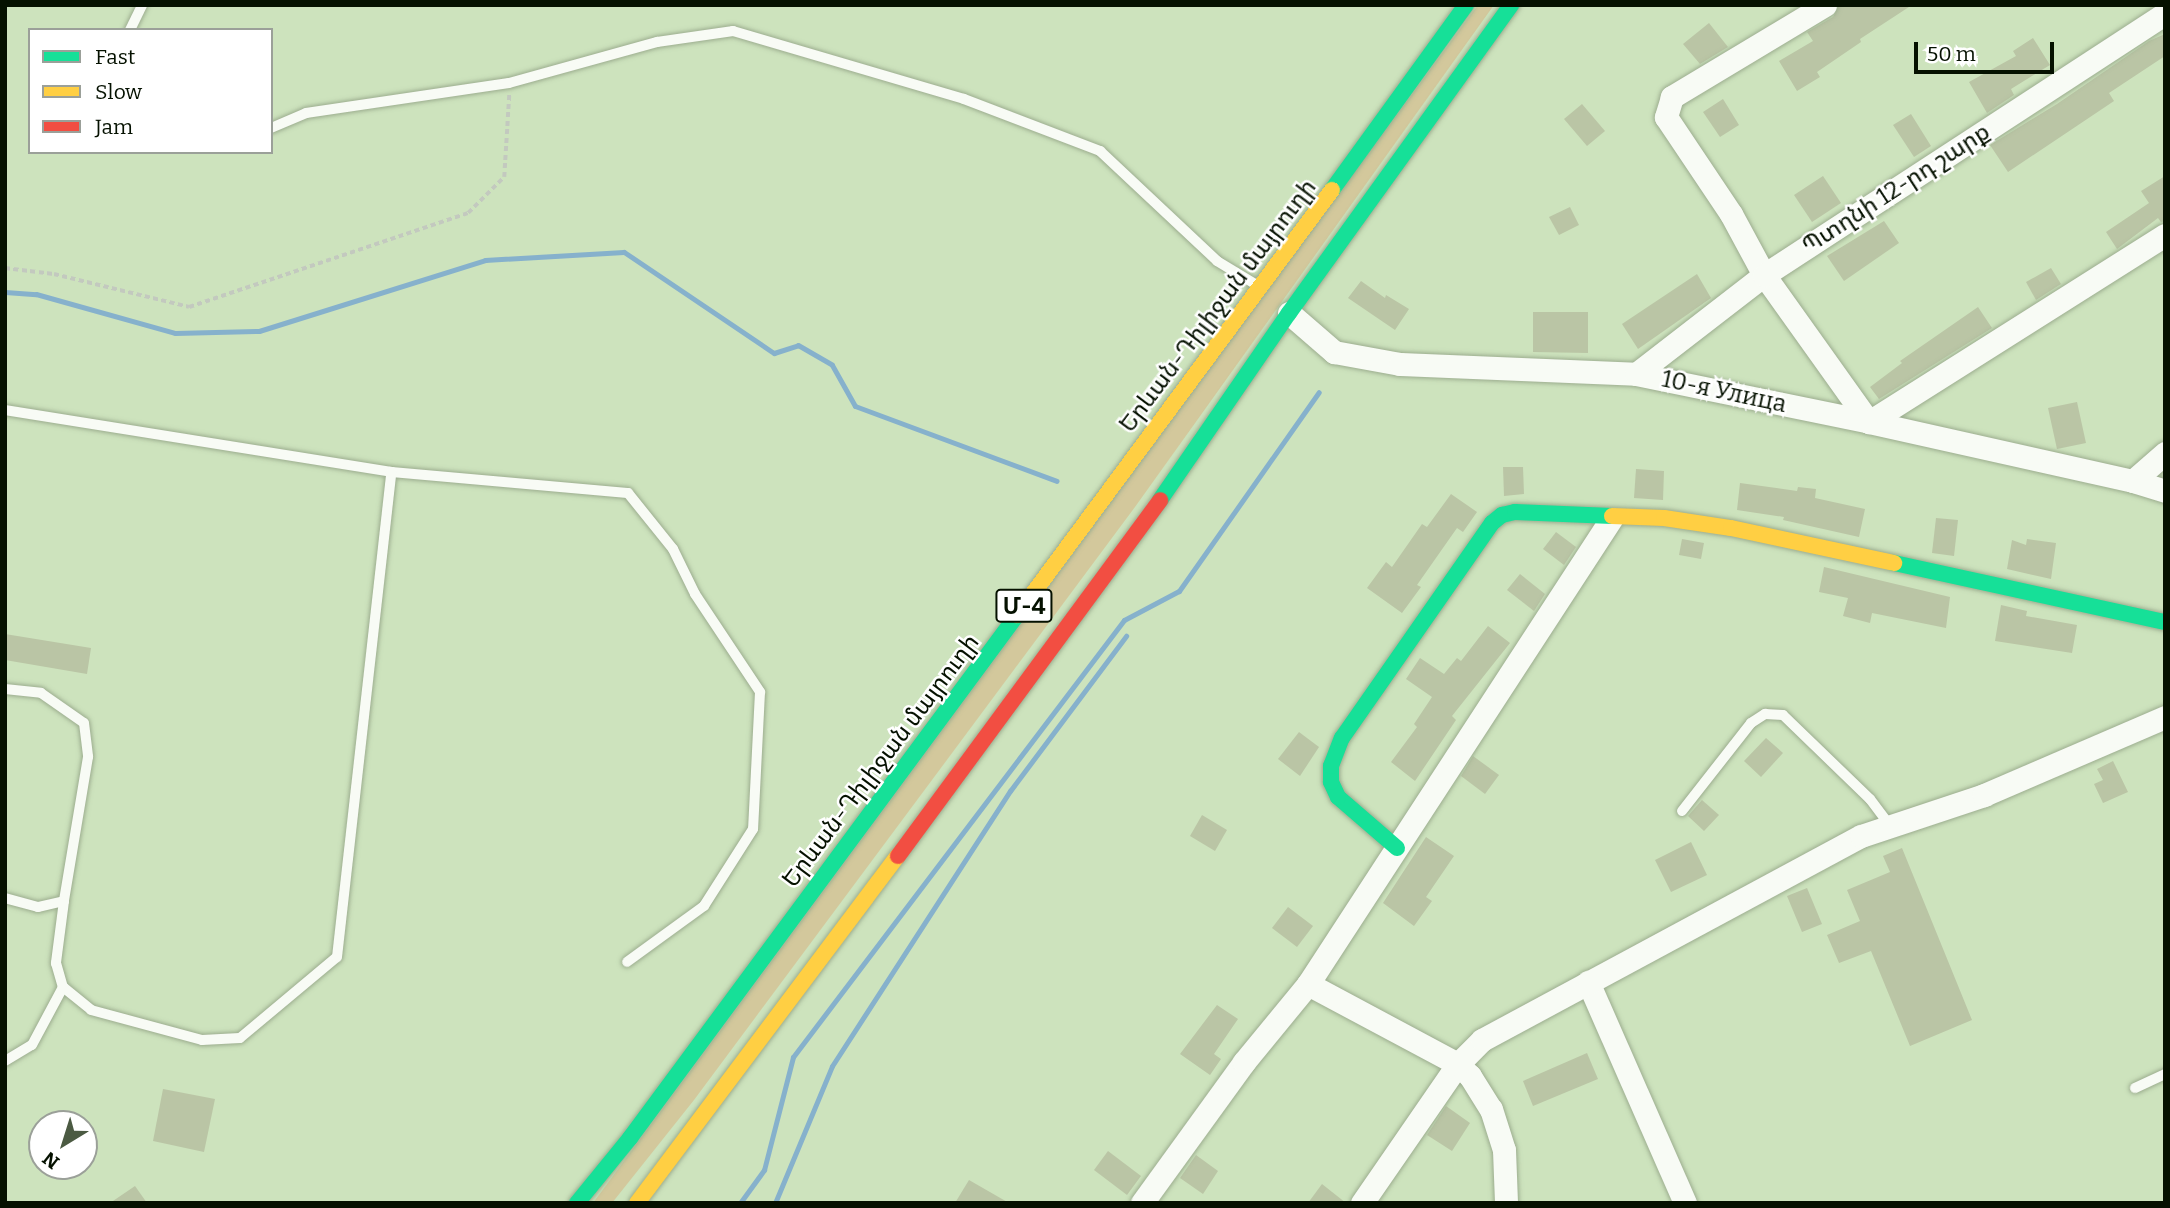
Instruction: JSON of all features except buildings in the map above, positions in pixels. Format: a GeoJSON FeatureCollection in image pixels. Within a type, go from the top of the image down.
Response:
{"type":"FeatureCollection","features":[{"type":"Feature","properties":{"kind":"main road","name":"Երևան-Դիլիջան մայրուղի"},"geometry":{"type":"LineString","coordinates":[[577,1203],[630,1138],[1466,5]]}},
{"type":"Feature","properties":{"kind":"main road","name":"Մ-4"},"geometry":{"type":"LineString","coordinates":[[637,1203],[670,1163],[1129,545],[1289,313],[1511,5]]}},
{"type":"Feature","properties":{"kind":"main road"},"geometry":{"type":"LineString","coordinates":[[1397,848],[1338,797],[1331,782],[1331,766],[1342,738],[1492,523],[1502,515],[1515,512],[1611,519],[1664,518],[1731,527],[2165,622]]}},
{"type":"Feature","properties":{"kind":"street"},"geometry":{"type":"LineString","coordinates":[[1825,5],[1672,97],[1666,117],[1731,214],[1764,275],[1869,422],[2165,235]]}},
{"type":"Feature","properties":{"kind":"street","name":"Պտղնի 12-րդ շարք"},"geometry":{"type":"LineString","coordinates":[[1636,374],[1764,275],[2165,14]]}},
{"type":"Feature","properties":{"kind":"street","name":"10-я Улица"},"geometry":{"type":"LineString","coordinates":[[1289,313],[1334,352],[1400,364],[1636,374],[1869,422],[2133,481],[2165,491]]}},
{"type":"Feature","properties":{"kind":"street"},"geometry":{"type":"LineString","coordinates":[[2133,481],[2165,453]]}},
{"type":"Feature","properties":{"kind":"street"},"geometry":{"type":"LineString","coordinates":[[1142,1203],[1244,1062],[1308,984],[1611,519]]}},
{"type":"Feature","properties":{"kind":"street"},"geometry":{"type":"LineString","coordinates":[[1362,1203],[1458,1064],[1482,1040],[1861,836],[1984,795],[2165,717]]}},
{"type":"Feature","properties":{"kind":"street"},"geometry":{"type":"LineString","coordinates":[[1588,982],[1685,1203]]}},
{"type":"Feature","properties":{"kind":"street"},"geometry":{"type":"LineString","coordinates":[[1308,984],[1458,1064],[1481,1091],[1498,1129],[1507,1169],[1506,1203]]}},
{"type":"Feature","properties":{"kind":"lane"},"geometry":{"type":"LineString","coordinates":[[131,28],[142,5]]}},
{"type":"Feature","properties":{"kind":"lane"},"geometry":{"type":"LineString","coordinates":[[273,127],[306,113],[509,83],[657,42],[733,30],[964,99],[1101,151],[1217,261],[1260,287]]}},
{"type":"Feature","properties":{"kind":"lane"},"geometry":{"type":"LineString","coordinates":[[5,410],[391,472],[628,493],[673,550],[695,594],[760,692],[753,829],[704,906],[628,961]]}},
{"type":"Feature","properties":{"kind":"lane"},"geometry":{"type":"LineString","coordinates":[[5,689],[41,693],[84,723],[88,757],[56,963],[63,986],[90,1010],[202,1040],[240,1038],[337,957],[391,472]]}},
{"type":"Feature","properties":{"kind":"lane"},"geometry":{"type":"LineString","coordinates":[[1682,811],[1751,723],[1765,714],[1783,715],[1870,799],[1890,826]]}},
{"type":"Feature","properties":{"kind":"lane"},"geometry":{"type":"LineString","coordinates":[[5,898],[38,907],[64,901]]}},
{"type":"Feature","properties":{"kind":"lane"},"geometry":{"type":"LineString","coordinates":[[5,1061],[32,1045],[63,986]]}},
{"type":"Feature","properties":{"kind":"lane"},"geometry":{"type":"LineString","coordinates":[[2134,1087],[2165,1074]]}},
{"type":"Feature","properties":{"kind":"path"},"geometry":{"type":"LineString","coordinates":[[5,268],[54,274],[189,307],[468,213],[504,177],[509,83]]}},
{"type":"Feature","properties":{"kind":"shaded area"},"geometry":{"type":"Polygon","coordinates":[[[1478,5],[1494,5],[1135,507],[694,1100],[612,1203],[593,1203],[1478,5]]]}},
{"type":"Feature","properties":{"kind":"waterway"},"geometry":{"type":"LineString","coordinates":[[5,292],[36,294],[175,333],[259,331],[485,260],[624,252],[774,353],[798,345],[832,365],[855,406],[1057,481]]}},
{"type":"Feature","properties":{"kind":"waterway"},"geometry":{"type":"LineString","coordinates":[[740,1203],[764,1170],[793,1057],[1124,620],[1179,591],[1319,392]]}},
{"type":"Feature","properties":{"kind":"waterway"},"geometry":{"type":"LineString","coordinates":[[775,1203],[832,1066],[1010,791],[1126,636]]}},
{"type":"Feature","properties":{"kind":"traffic: fast"},"geometry":{"type":"LineString","coordinates":[[1332,190],[1466,5]]}},
{"type":"Feature","properties":{"kind":"traffic: fast"},"geometry":{"type":"LineString","coordinates":[[1160,500],[1289,313],[1511,5]]}},
{"type":"Feature","properties":{"kind":"traffic: fast"},"geometry":{"type":"LineString","coordinates":[[1397,848],[1338,797],[1331,782],[1331,766],[1342,738],[1492,523],[1502,515],[1515,512],[1612,516]]}},
{"type":"Feature","properties":{"kind":"traffic: fast"},"geometry":{"type":"LineString","coordinates":[[1894,563],[2165,622]]}},
{"type":"Feature","properties":{"kind":"traffic: fast"},"geometry":{"type":"LineString","coordinates":[[577,1203],[630,1138],[1017,615]]}},
{"type":"Feature","properties":{"kind":"traffic: slow"},"geometry":{"type":"LineString","coordinates":[[1017,615],[1332,190]]}},
{"type":"Feature","properties":{"kind":"traffic: slow"},"geometry":{"type":"LineString","coordinates":[[1612,516],[1664,518],[1731,528],[1894,563]]}},
{"type":"Feature","properties":{"kind":"traffic: slow"},"geometry":{"type":"LineString","coordinates":[[637,1203],[898,856]]}},
{"type":"Feature","properties":{"kind":"traffic: jam"},"geometry":{"type":"LineString","coordinates":[[898,856],[1160,500]]}}]}
